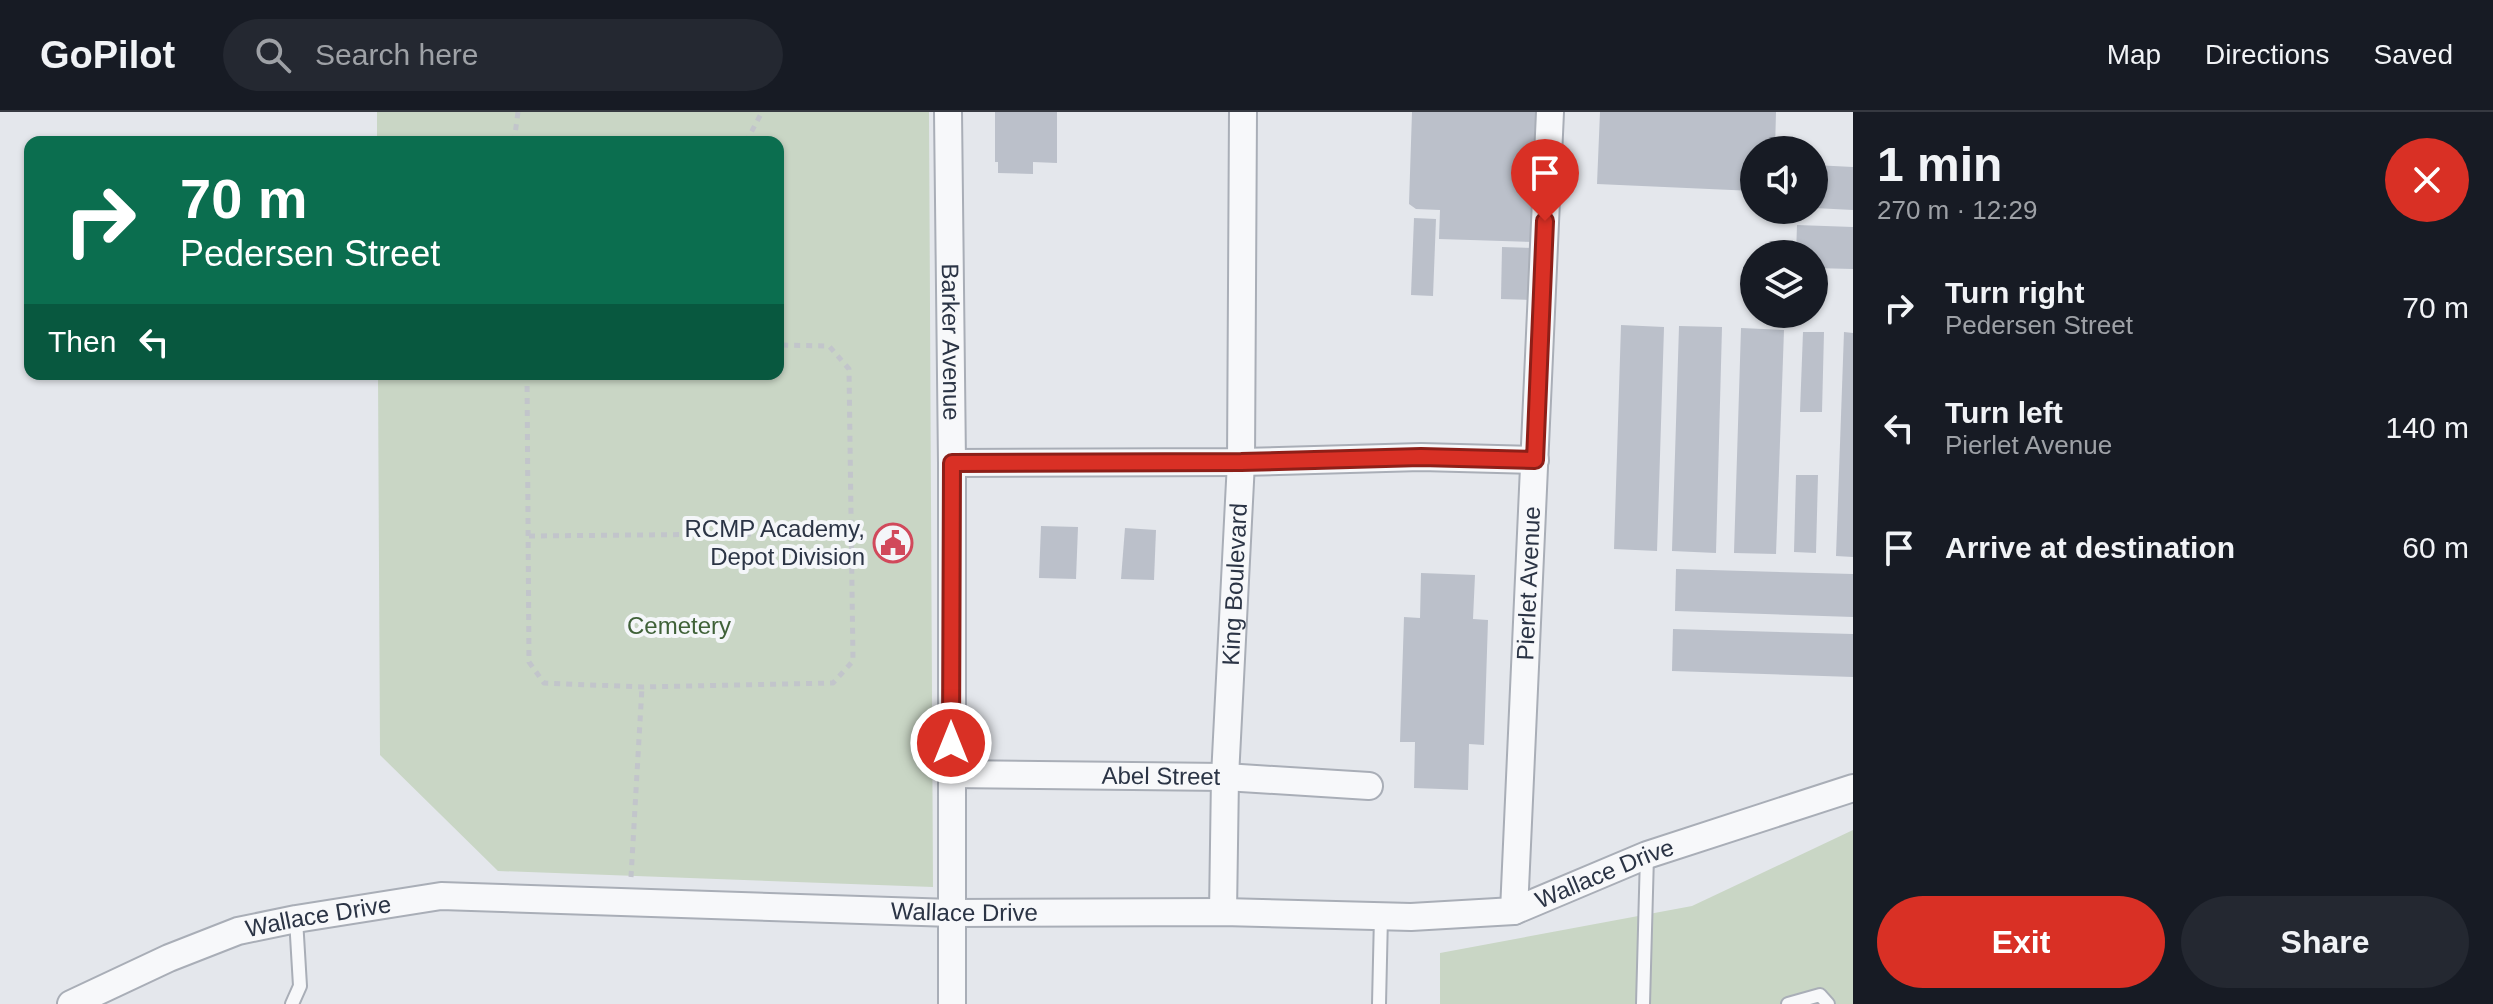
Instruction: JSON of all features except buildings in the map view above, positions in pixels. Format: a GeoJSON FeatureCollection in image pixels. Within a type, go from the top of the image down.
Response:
{"type":"FeatureCollection","features":[{"type":"Feature","properties":{"kind":"street","name":"Barker Avenue"},"geometry":{"type":"LineString","coordinates":[[948,112],[952,463],[952,1004]]}},
{"type":"Feature","properties":{"kind":"street","name":"King Boulevard"},"geometry":{"type":"LineString","coordinates":[[1223,912],[1225,777],[1241,462],[1243,112]]}},
{"type":"Feature","properties":{"kind":"street","name":"Pierlet Avenue"},"geometry":{"type":"LineString","coordinates":[[1514,911],[1550,112]]}},
{"type":"Feature","properties":{"kind":"street"},"geometry":{"type":"LineString","coordinates":[[952,463],[1241,462],[1421,457],[1535,460]]}},
{"type":"Feature","properties":{"kind":"street","name":"Abel Street"},"geometry":{"type":"LineString","coordinates":[[951,774],[1225,777],[1369,786]]}},
{"type":"Feature","properties":{"kind":"street","name":"Wallace Drive"},"geometry":{"type":"LineString","coordinates":[[71,1004],[169,958],[238,931],[441,896],[952,913],[1223,912],[1411,917],[1514,911],[1647,855],[1853,788]]}},
{"type":"Feature","properties":{"kind":"lane"},"geometry":{"type":"LineString","coordinates":[[1643,1004],[1647,855]]}},
{"type":"Feature","properties":{"kind":"lane"},"geometry":{"type":"LineString","coordinates":[[1379,1004],[1381,916]]}},
{"type":"Feature","properties":{"kind":"lane"},"geometry":{"type":"LineString","coordinates":[[292,1004],[300,986],[296,919]]}},
{"type":"Feature","properties":{"kind":"lane"},"geometry":{"type":"LineString","coordinates":[[1788,1004],[1820,995],[1828,1004]]}},
{"type":"Feature","properties":{"kind":"path"},"geometry":{"type":"LineString","coordinates":[[515,136],[518,112]]}},
{"type":"Feature","properties":{"kind":"path"},"geometry":{"type":"LineString","coordinates":[[749,136],[762,112]]}},
{"type":"Feature","properties":{"kind":"path"},"geometry":{"type":"LineString","coordinates":[[527,380],[529,662],[544,683],[642,687],[833,683],[853,661],[849,369],[829,346],[784,345]]}},
{"type":"Feature","properties":{"kind":"path"},"geometry":{"type":"LineString","coordinates":[[529,536],[851,533]]}},
{"type":"Feature","properties":{"kind":"path"},"geometry":{"type":"LineString","coordinates":[[629,902],[642,687]]}},
{"type":"Feature","properties":{"kind":"green space","name":"Cemetery"},"geometry":{"type":"Polygon","coordinates":[[[377,112],[929,112],[933,887],[498,871],[380,755],[378,380],[784,380],[784,136],[377,136],[377,112]]]}},
{"type":"Feature","properties":{"kind":"green space"},"geometry":{"type":"Polygon","coordinates":[[[1853,830],[1853,1004],[1440,1004],[1440,953],[1692,906],[1853,830]]]}},
{"type":"Feature","properties":{"kind":"place","name":"RCMP Academy, Depot Division"},"geometry":{"type":"Point","coordinates":[893,543]}},
{"type":"Feature","properties":{"kind":"route"},"geometry":{"type":"LineString","coordinates":[[951,743],[952,463],[1241,462],[1421,457],[1535,460],[1545,221]]}}]}
